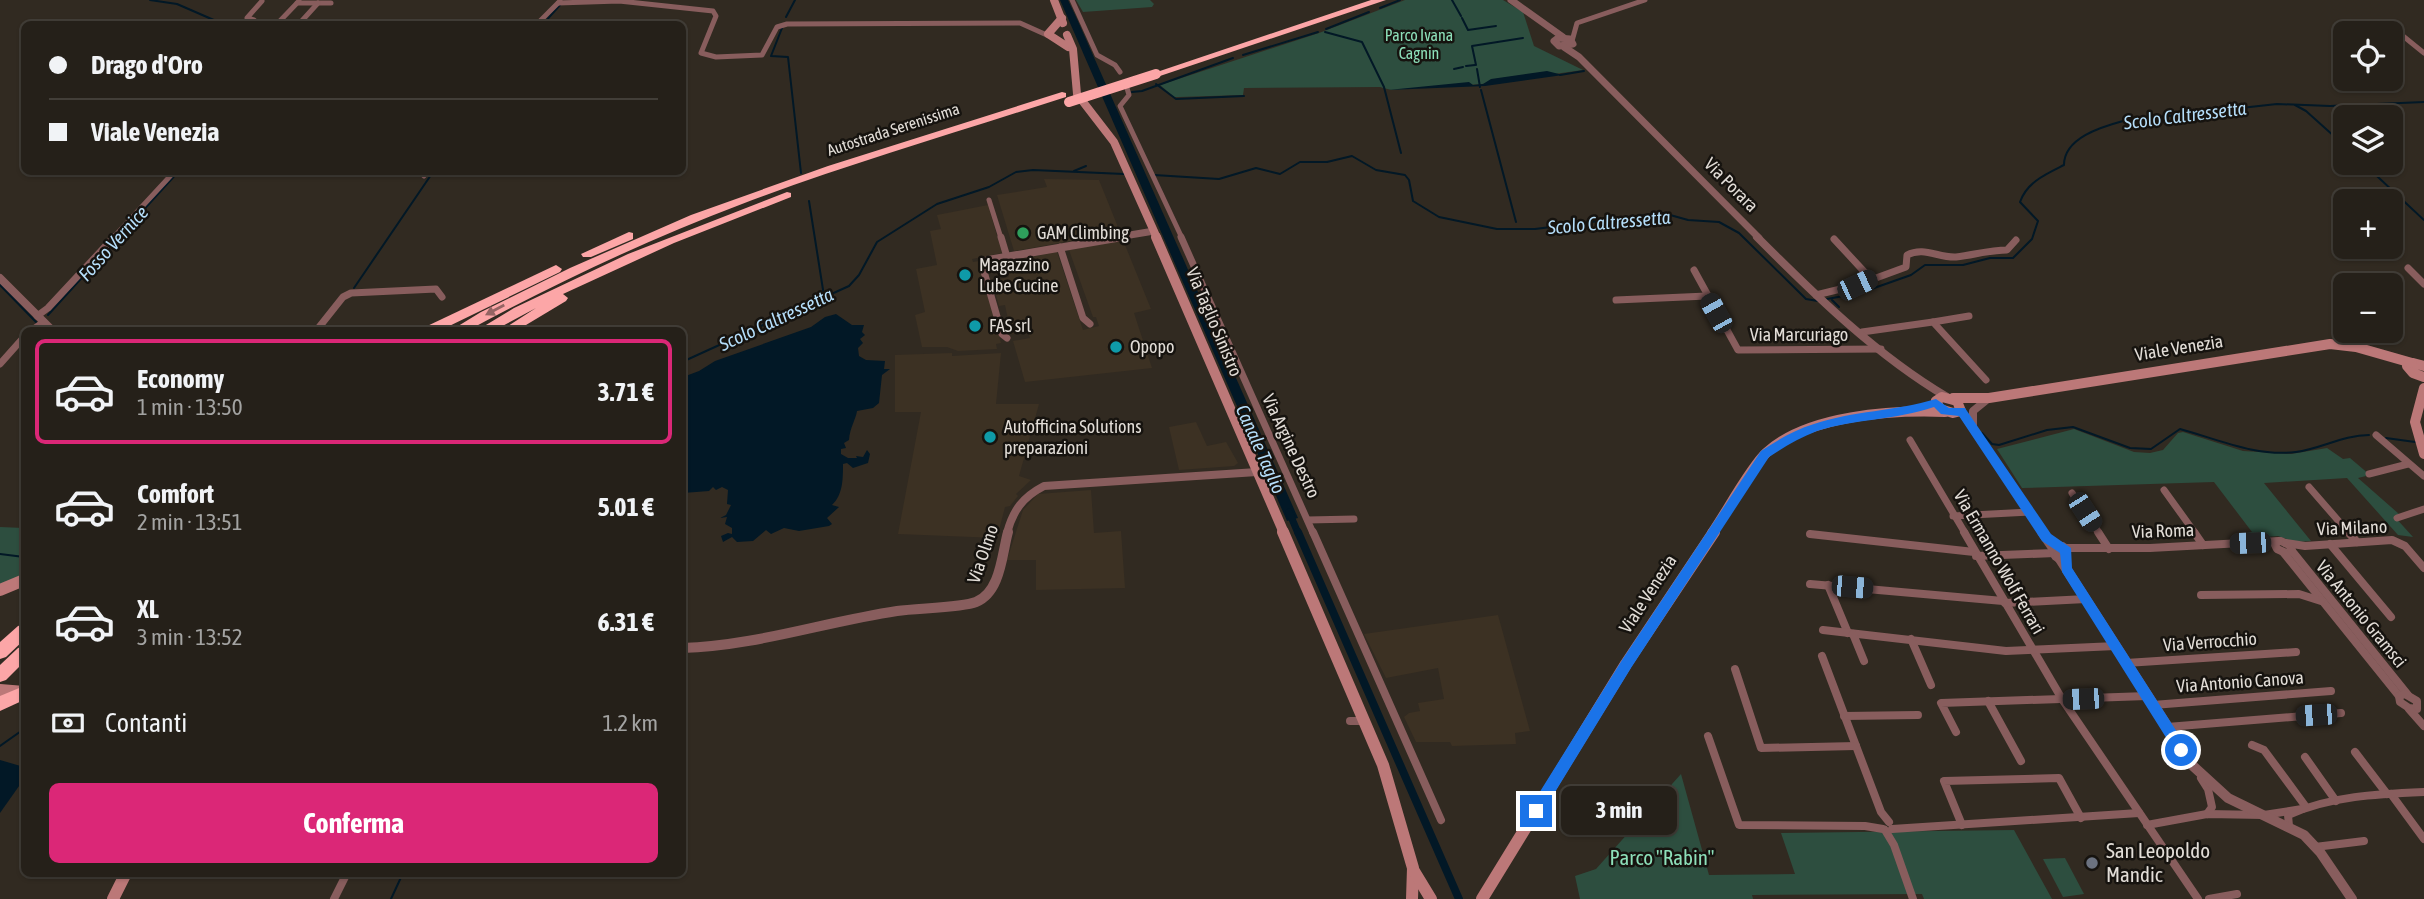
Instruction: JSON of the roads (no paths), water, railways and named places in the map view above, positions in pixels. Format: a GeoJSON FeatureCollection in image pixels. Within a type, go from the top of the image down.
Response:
{"type":"FeatureCollection","features":[{"type":"Feature","properties":{"kind":"highway","name":"Autostrada Serenissima"},"geometry":{"type":"LineString","coordinates":[[1153,71],[1356,0]]}},
{"type":"Feature","properties":{"kind":"highway","name":"Autostrada Serenissima"},"geometry":{"type":"LineString","coordinates":[[464,327],[557,278],[656,234],[836,168],[1381,0]]}},
{"type":"Feature","properties":{"kind":"highway","name":"Autostrada Serenissima"},"geometry":{"type":"LineString","coordinates":[[490,327],[589,276],[761,204],[1066,99]]}},
{"type":"Feature","properties":{"kind":"highway"},"geometry":{"type":"LineString","coordinates":[[436,327],[507,290],[618,240],[836,168]]}},
{"type":"Feature","properties":{"kind":"highway"},"geometry":{"type":"LineString","coordinates":[[513,327],[611,272],[761,204]]}},
{"type":"Feature","properties":{"kind":"highway"},"geometry":{"type":"LineString","coordinates":[[0,652],[21,634]]}},
{"type":"Feature","properties":{"kind":"highway"},"geometry":{"type":"LineString","coordinates":[[0,674],[21,656]]}},
{"type":"Feature","properties":{"kind":"highway"},"geometry":{"type":"LineString","coordinates":[[0,704],[21,694]]}},
{"type":"Feature","properties":{"kind":"main road","name":"Via Taglio Sinistro"},"geometry":{"type":"LineString","coordinates":[[1054,0],[1073,49],[1077,94],[1117,147],[1154,231],[1365,721],[1395,797],[1413,868],[1431,899]]}},
{"type":"Feature","properties":{"kind":"main road"},"geometry":{"type":"LineString","coordinates":[[1053,33],[1062,18]]}},
{"type":"Feature","properties":{"kind":"main road"},"geometry":{"type":"LineString","coordinates":[[1053,33],[1066,32]]}},
{"type":"Feature","properties":{"kind":"main road","name":"Via Taglio Sinistro"},"geometry":{"type":"LineString","coordinates":[[1053,33],[1068,46],[1073,60]]}},
{"type":"Feature","properties":{"kind":"main road","name":"Viale Venezia"},"geometry":{"type":"LineString","coordinates":[[1473,899],[1484,895],[1613,685],[1765,454],[1789,438],[1818,427],[1913,410],[1943,400],[1989,398],[2322,345],[2348,345],[2375,352],[2416,366],[2424,377]]}},
{"type":"Feature","properties":{"kind":"main road"},"geometry":{"type":"LineString","coordinates":[[2416,366],[2422,392],[2415,422],[2424,454]]}},
{"type":"Feature","properties":{"kind":"main road","name":"Viale Venezia"},"geometry":{"type":"LineString","coordinates":[[1913,410],[1954,411],[1989,398]]}},
{"type":"Feature","properties":{"kind":"main road"},"geometry":{"type":"LineString","coordinates":[[1943,400],[1961,405],[1954,411],[1943,400]]}},
{"type":"Feature","properties":{"kind":"main road"},"geometry":{"type":"LineString","coordinates":[[0,590],[21,581]]}},
{"type":"Feature","properties":{"kind":"main road"},"geometry":{"type":"LineString","coordinates":[[0,690],[21,692]]}},
{"type":"Feature","properties":{"kind":"main road","name":"Via Taglio Sinistro"},"geometry":{"type":"LineString","coordinates":[[1412,899],[1413,868]]}},
{"type":"Feature","properties":{"kind":"main road"},"geometry":{"type":"LineString","coordinates":[[113,899],[124,877]]}},
{"type":"Feature","properties":{"kind":"street"},"geometry":{"type":"LineString","coordinates":[[1072,0],[1097,55],[1115,65],[1120,72]]}},
{"type":"Feature","properties":{"kind":"street","name":"Via Porara"},"geometry":{"type":"LineString","coordinates":[[1511,0],[1567,39],[1579,57],[1817,297],[1943,400]]}},
{"type":"Feature","properties":{"kind":"street"},"geometry":{"type":"LineString","coordinates":[[1564,47],[1577,23],[1645,0]]}},
{"type":"Feature","properties":{"kind":"street"},"geometry":{"type":"LineString","coordinates":[[253,21],[247,18],[262,1]]}},
{"type":"Feature","properties":{"kind":"street"},"geometry":{"type":"LineString","coordinates":[[280,21],[298,1],[331,2]]}},
{"type":"Feature","properties":{"kind":"street"},"geometry":{"type":"LineString","coordinates":[[540,21],[559,1],[619,1],[713,11],[716,16],[701,53],[716,57],[764,54],[777,27],[787,24],[1012,23],[1025,24],[1053,33]]}},
{"type":"Feature","properties":{"kind":"street"},"geometry":{"type":"LineString","coordinates":[[302,21],[318,3]]}},
{"type":"Feature","properties":{"kind":"street"},"geometry":{"type":"LineString","coordinates":[[2403,36],[2424,54]]}},
{"type":"Feature","properties":{"kind":"street","name":"Via Porara"},"geometry":{"type":"LineString","coordinates":[[1567,39],[1556,44],[1579,57]]}},
{"type":"Feature","properties":{"kind":"street","name":"Via Argine Destro"},"geometry":{"type":"LineString","coordinates":[[1127,88],[1129,95],[1120,106],[1441,820]]}},
{"type":"Feature","properties":{"kind":"street"},"geometry":{"type":"LineString","coordinates":[[34,327],[171,175]]}},
{"type":"Feature","properties":{"kind":"street"},"geometry":{"type":"LineString","coordinates":[[989,200],[1007,257]]}},
{"type":"Feature","properties":{"kind":"street"},"geometry":{"type":"LineString","coordinates":[[1007,338],[1002,334],[983,268],[988,260],[1154,231]]}},
{"type":"Feature","properties":{"kind":"street"},"geometry":{"type":"LineString","coordinates":[[1834,239],[1871,279]]}},
{"type":"Feature","properties":{"kind":"street"},"geometry":{"type":"LineString","coordinates":[[1817,297],[1906,267],[1907,256],[1917,250],[1961,257],[1986,250],[2007,250],[2016,240]]}},
{"type":"Feature","properties":{"kind":"street"},"geometry":{"type":"LineString","coordinates":[[1060,247],[1083,318],[1090,324]]}},
{"type":"Feature","properties":{"kind":"street"},"geometry":{"type":"LineString","coordinates":[[2408,268],[2424,284]]}},
{"type":"Feature","properties":{"kind":"street","name":"Via Marcuriago"},"geometry":{"type":"LineString","coordinates":[[1694,270],[1738,350],[1882,349]]}},
{"type":"Feature","properties":{"kind":"street"},"geometry":{"type":"LineString","coordinates":[[0,278],[49,327]]}},
{"type":"Feature","properties":{"kind":"street"},"geometry":{"type":"LineString","coordinates":[[319,327],[343,297],[351,293],[436,289],[442,297]]}},
{"type":"Feature","properties":{"kind":"street"},"geometry":{"type":"LineString","coordinates":[[1616,300],[1707,296]]}},
{"type":"Feature","properties":{"kind":"street"},"geometry":{"type":"LineString","coordinates":[[1862,332],[1969,316]]}},
{"type":"Feature","properties":{"kind":"street"},"geometry":{"type":"LineString","coordinates":[[1933,322],[1986,380]]}},
{"type":"Feature","properties":{"kind":"street"},"geometry":{"type":"LineString","coordinates":[[0,364],[21,340]]}},
{"type":"Feature","properties":{"kind":"street"},"geometry":{"type":"LineString","coordinates":[[1975,431],[1972,413],[1989,398]]}},
{"type":"Feature","properties":{"kind":"street"},"geometry":{"type":"LineString","coordinates":[[1954,411],[1975,431],[2030,512],[2060,550],[2066,568],[2211,798],[2212,807],[2207,814]]}},
{"type":"Feature","properties":{"kind":"street"},"geometry":{"type":"LineString","coordinates":[[2376,435],[2424,476]]}},
{"type":"Feature","properties":{"kind":"street","name":"Via Ermanno Wolf Ferrari"},"geometry":{"type":"LineString","coordinates":[[1910,440],[2062,699],[2198,899]]}},
{"type":"Feature","properties":{"kind":"street"},"geometry":{"type":"LineString","coordinates":[[2369,474],[2408,464]]}},
{"type":"Feature","properties":{"kind":"street","name":"Via Olmo"},"geometry":{"type":"LineString","coordinates":[[686,648],[723,647],[896,611],[965,605],[981,600],[993,584],[1015,508],[1028,493],[1044,486],[1257,471]]}},
{"type":"Feature","properties":{"kind":"street"},"geometry":{"type":"LineString","coordinates":[[2309,486],[2357,542]]}},
{"type":"Feature","properties":{"kind":"street"},"geometry":{"type":"LineString","coordinates":[[2164,490],[2203,545]]}},
{"type":"Feature","properties":{"kind":"street"},"geometry":{"type":"LineString","coordinates":[[2073,493],[2109,549]]}},
{"type":"Feature","properties":{"kind":"street"},"geometry":{"type":"LineString","coordinates":[[2398,518],[2424,509]]}},
{"type":"Feature","properties":{"kind":"street"},"geometry":{"type":"LineString","coordinates":[[1953,516],[2030,512]]}},
{"type":"Feature","properties":{"kind":"street"},"geometry":{"type":"LineString","coordinates":[[1308,520],[1354,519]]}},
{"type":"Feature","properties":{"kind":"street","name":"Via Roma"},"geometry":{"type":"LineString","coordinates":[[1810,534],[1975,554],[2252,543],[2285,548]]}},
{"type":"Feature","properties":{"kind":"street","name":"Via Milano"},"geometry":{"type":"LineString","coordinates":[[2285,548],[2387,540],[2400,543],[2424,568]]}},
{"type":"Feature","properties":{"kind":"street"},"geometry":{"type":"LineString","coordinates":[[2330,544],[2391,617]]}},
{"type":"Feature","properties":{"kind":"street","name":"Via Antonio Gramsci"},"geometry":{"type":"LineString","coordinates":[[2285,548],[2309,584],[2415,703]]}},
{"type":"Feature","properties":{"kind":"street","name":"Via Antonio Gramsci"},"geometry":{"type":"LineString","coordinates":[[2285,548],[2415,703],[2424,726]]}},
{"type":"Feature","properties":{"kind":"street"},"geometry":{"type":"LineString","coordinates":[[1810,583],[2004,602],[2086,599]]}},
{"type":"Feature","properties":{"kind":"street"},"geometry":{"type":"LineString","coordinates":[[2299,594],[2308,590],[2309,584]]}},
{"type":"Feature","properties":{"kind":"street"},"geometry":{"type":"LineString","coordinates":[[1828,585],[1864,662]]}},
{"type":"Feature","properties":{"kind":"street"},"geometry":{"type":"LineString","coordinates":[[2201,595],[2299,594],[2313,596],[2325,603]]}},
{"type":"Feature","properties":{"kind":"street"},"geometry":{"type":"LineString","coordinates":[[1824,630],[1994,650],[2033,652],[2116,646]]}},
{"type":"Feature","properties":{"kind":"street"},"geometry":{"type":"LineString","coordinates":[[1911,639],[1931,685]]}},
{"type":"Feature","properties":{"kind":"street","name":"Via Verrocchio"},"geometry":{"type":"LineString","coordinates":[[2126,663],[2296,652]]}},
{"type":"Feature","properties":{"kind":"street"},"geometry":{"type":"LineString","coordinates":[[1822,656],[1913,899]]}},
{"type":"Feature","properties":{"kind":"street"},"geometry":{"type":"LineString","coordinates":[[1735,669],[1761,748],[1856,746]]}},
{"type":"Feature","properties":{"kind":"street","name":"Via Antonio Canova"},"geometry":{"type":"LineString","coordinates":[[2149,701],[2331,691]]}},
{"type":"Feature","properties":{"kind":"street"},"geometry":{"type":"LineString","coordinates":[[1956,732],[1941,703],[2062,699],[2149,701]]}},
{"type":"Feature","properties":{"kind":"street"},"geometry":{"type":"LineString","coordinates":[[1988,701],[2021,761]]}},
{"type":"Feature","properties":{"kind":"street"},"geometry":{"type":"LineString","coordinates":[[2166,727],[2341,713]]}},
{"type":"Feature","properties":{"kind":"street"},"geometry":{"type":"LineString","coordinates":[[1844,716],[1918,715]]}},
{"type":"Feature","properties":{"kind":"street"},"geometry":{"type":"LineString","coordinates":[[1350,721],[1365,721]]}},
{"type":"Feature","properties":{"kind":"street"},"geometry":{"type":"LineString","coordinates":[[1708,736],[1736,821],[1740,825],[1962,825],[2139,813]]}},
{"type":"Feature","properties":{"kind":"street"},"geometry":{"type":"LineString","coordinates":[[2252,745],[2264,750],[2304,808]]}},
{"type":"Feature","properties":{"kind":"street"},"geometry":{"type":"LineString","coordinates":[[2355,752],[2424,839]]}},
{"type":"Feature","properties":{"kind":"street"},"geometry":{"type":"LineString","coordinates":[[2305,757],[2336,801]]}},
{"type":"Feature","properties":{"kind":"street"},"geometry":{"type":"LineString","coordinates":[[2193,766],[2228,798],[2289,826],[2315,847],[2352,899]]}},
{"type":"Feature","properties":{"kind":"street"},"geometry":{"type":"LineString","coordinates":[[1962,825],[1944,781],[2059,778],[2081,818]]}},
{"type":"Feature","properties":{"kind":"street"},"geometry":{"type":"LineString","coordinates":[[2147,825],[2207,814],[2264,815],[2336,801],[2424,792]]}},
{"type":"Feature","properties":{"kind":"street"},"geometry":{"type":"LineString","coordinates":[[2289,826],[2288,815],[2304,808]]}},
{"type":"Feature","properties":{"kind":"street"},"geometry":{"type":"LineString","coordinates":[[2315,847],[2364,841]]}},
{"type":"Feature","properties":{"kind":"street"},"geometry":{"type":"LineString","coordinates":[[334,899],[345,877]]}},
{"type":"Feature","properties":{"kind":"street"},"geometry":{"type":"LineString","coordinates":[[2209,899],[2237,894]]}},
{"type":"Feature","properties":{"kind":"water"},"geometry":{"type":"Polygon","coordinates":[[[1060,0],[1068,0],[1077,19],[1298,518],[1287,521],[1060,0]]]}},
{"type":"Feature","properties":{"kind":"water"},"geometry":{"type":"Polygon","coordinates":[[[1547,71],[1563,75],[1485,86],[1388,90],[1469,82],[1473,85],[1483,84],[1491,79],[1547,71]]]}},
{"type":"Feature","properties":{"kind":"water"},"geometry":{"type":"Polygon","coordinates":[[[836,314],[852,325],[864,325],[862,332],[865,335],[860,339],[863,343],[858,348],[859,356],[866,360],[885,361],[884,369],[890,369],[882,375],[879,403],[873,408],[857,411],[849,440],[844,443],[846,448],[841,449],[841,454],[848,458],[863,457],[867,450],[870,454],[868,463],[853,468],[847,463],[843,464],[840,492],[832,505],[839,507],[827,518],[832,524],[829,526],[799,531],[784,528],[771,534],[766,530],[753,541],[737,542],[732,537],[723,542],[721,536],[732,534],[732,528],[725,524],[727,517],[720,518],[726,515],[731,505],[727,504],[728,490],[722,487],[716,490],[713,487],[709,491],[686,493],[686,376],[715,361],[811,327],[825,317],[836,314]]]}},
{"type":"Feature","properties":{"kind":"water"},"geometry":{"type":"Polygon","coordinates":[[[0,760],[21,766],[21,783],[0,813],[0,760]]]}},
{"type":"Feature","properties":{"kind":"waterway","name":"Fosso Vernice"},"geometry":{"type":"LineString","coordinates":[[150,0],[177,4],[216,21]]}},
{"type":"Feature","properties":{"kind":"waterway"},"geometry":{"type":"LineString","coordinates":[[786,17],[795,0]]}},
{"type":"Feature","properties":{"kind":"waterway"},"geometry":{"type":"LineString","coordinates":[[1380,8],[1400,0]]}},
{"type":"Feature","properties":{"kind":"waterway"},"geometry":{"type":"LineString","coordinates":[[1452,0],[1461,16]]}},
{"type":"Feature","properties":{"kind":"waterway"},"geometry":{"type":"LineString","coordinates":[[546,21],[560,5]]}},
{"type":"Feature","properties":{"kind":"waterway"},"geometry":{"type":"LineString","coordinates":[[1326,29],[1369,12]]}},
{"type":"Feature","properties":{"kind":"waterway"},"geometry":{"type":"LineString","coordinates":[[1462,18],[1468,30],[1496,26]]}},
{"type":"Feature","properties":{"kind":"waterway"},"geometry":{"type":"LineString","coordinates":[[782,28],[771,56],[788,57],[801,173]]}},
{"type":"Feature","properties":{"kind":"waterway"},"geometry":{"type":"LineString","coordinates":[[1243,55],[1318,32]]}},
{"type":"Feature","properties":{"kind":"waterway"},"geometry":{"type":"LineString","coordinates":[[1325,32],[1362,42],[1384,87],[1401,153]]}},
{"type":"Feature","properties":{"kind":"waterway"},"geometry":{"type":"LineString","coordinates":[[1476,65],[1472,46],[1523,38]]}},
{"type":"Feature","properties":{"kind":"waterway"},"geometry":{"type":"LineString","coordinates":[[1158,85],[1233,58]]}},
{"type":"Feature","properties":{"kind":"waterway"},"geometry":{"type":"LineString","coordinates":[[1466,66],[1475,65]]}},
{"type":"Feature","properties":{"kind":"waterway"},"geometry":{"type":"LineString","coordinates":[[1454,69],[1463,67]]}},
{"type":"Feature","properties":{"kind":"waterway"},"geometry":{"type":"LineString","coordinates":[[1477,69],[1480,87]]}},
{"type":"Feature","properties":{"kind":"waterway"},"geometry":{"type":"LineString","coordinates":[[1560,75],[1584,71]]}},
{"type":"Feature","properties":{"kind":"waterway"},"geometry":{"type":"LineString","coordinates":[[1132,92],[1158,85]]}},
{"type":"Feature","properties":{"kind":"waterway"},"geometry":{"type":"LineString","coordinates":[[1158,85],[1176,99],[1244,96]]}},
{"type":"Feature","properties":{"kind":"waterway"},"geometry":{"type":"LineString","coordinates":[[1481,90],[1516,222]]}},
{"type":"Feature","properties":{"kind":"waterway","name":"Scolo Caltressetta"},"geometry":{"type":"LineString","coordinates":[[1827,299],[1860,293],[1911,275],[1925,265],[1963,265],[1990,258],[2013,258],[2032,239],[2038,221],[2020,202],[2027,189],[2038,179],[2064,165],[2070,148],[2077,141],[2104,127],[2123,121],[2277,104],[2330,106],[2424,102]]}},
{"type":"Feature","properties":{"kind":"waterway"},"geometry":{"type":"LineString","coordinates":[[2295,105],[2306,111],[2333,135]]}},
{"type":"Feature","properties":{"kind":"waterway","name":"Scolo Caltressetta"},"geometry":{"type":"LineString","coordinates":[[1154,175],[1219,179],[1256,168],[1280,174],[1300,162],[1327,162],[1352,156],[1376,170],[1405,175],[1409,180],[1413,201],[1439,217],[1497,229],[1535,229],[1663,213],[1688,220],[1719,222],[1739,233],[1806,299],[1818,301]]}},
{"type":"Feature","properties":{"kind":"waterway","name":"Scolo Caltressetta"},"geometry":{"type":"LineString","coordinates":[[1074,171],[1086,166]]}},
{"type":"Feature","properties":{"kind":"waterway","name":"Scolo Caltressetta"},"geometry":{"type":"LineString","coordinates":[[686,360],[849,286],[859,275],[877,242],[937,204],[989,187],[1016,172],[1033,170],[1124,174]]}},
{"type":"Feature","properties":{"kind":"waterway","name":"Fosso Vernice"},"geometry":{"type":"LineString","coordinates":[[48,315],[175,175]]}},
{"type":"Feature","properties":{"kind":"waterway"},"geometry":{"type":"LineString","coordinates":[[354,288],[431,175]]}},
{"type":"Feature","properties":{"kind":"waterway"},"geometry":{"type":"LineString","coordinates":[[2376,175],[2424,220]]}},
{"type":"Feature","properties":{"kind":"waterway"},"geometry":{"type":"LineString","coordinates":[[809,201],[824,296]]}},
{"type":"Feature","properties":{"kind":"waterway"},"geometry":{"type":"LineString","coordinates":[[0,285],[36,322]]}},
{"type":"Feature","properties":{"kind":"waterway"},"geometry":{"type":"LineString","coordinates":[[1832,300],[1839,307]]}},
{"type":"Feature","properties":{"kind":"waterway"},"geometry":{"type":"LineString","coordinates":[[1982,433],[1992,444],[1999,445],[2047,430],[2073,427],[2130,448],[2151,449],[2180,429],[2251,450],[2281,453],[2369,435]]}},
{"type":"Feature","properties":{"kind":"waterway"},"geometry":{"type":"LineString","coordinates":[[2386,438],[2415,442]]}},
{"type":"Feature","properties":{"kind":"waterway","name":"Canale Taglio"},"geometry":{"type":"LineString","coordinates":[[1289,512],[1298,533]]}},
{"type":"Feature","properties":{"kind":"waterway","name":"Canale Taglio"},"geometry":{"type":"LineString","coordinates":[[1298,532],[1459,899]]}},
{"type":"Feature","properties":{"kind":"waterway"},"geometry":{"type":"LineString","coordinates":[[0,554],[21,557]]}},
{"type":"Feature","properties":{"kind":"waterway"},"geometry":{"type":"LineString","coordinates":[[0,746],[21,731]]}},
{"type":"Feature","properties":{"kind":"waterway"},"geometry":{"type":"LineString","coordinates":[[391,899],[401,877]]}},
{"type":"Feature","properties":{"kind":"place","name":"GAM Climbing"},"geometry":{"type":"Point","coordinates":[1023,233]}},
{"type":"Feature","properties":{"kind":"place","name":"Magazzino Lube Cucine"},"geometry":{"type":"Point","coordinates":[965,275]}},
{"type":"Feature","properties":{"kind":"place","name":"FAS srl"},"geometry":{"type":"Point","coordinates":[975,326]}},
{"type":"Feature","properties":{"kind":"place","name":"Opopo"},"geometry":{"type":"Point","coordinates":[1116,347]}},
{"type":"Feature","properties":{"kind":"place","name":"Autofficina Solutions preparazioni"},"geometry":{"type":"Point","coordinates":[990,437]}},
{"type":"Feature","properties":{"kind":"place","name":"San Leopoldo Mandic"},"geometry":{"type":"Point","coordinates":[2092,863]}},
{"type":"Feature","properties":{"kind":"park label","name":"Parco Ivana Cagnin"},"geometry":{"type":"Point","coordinates":[1419,44]}},
{"type":"Feature","properties":{"kind":"park label","name":"Parco \"Rabin\""},"geometry":{"type":"Point","coordinates":[1662,858]}}]}
